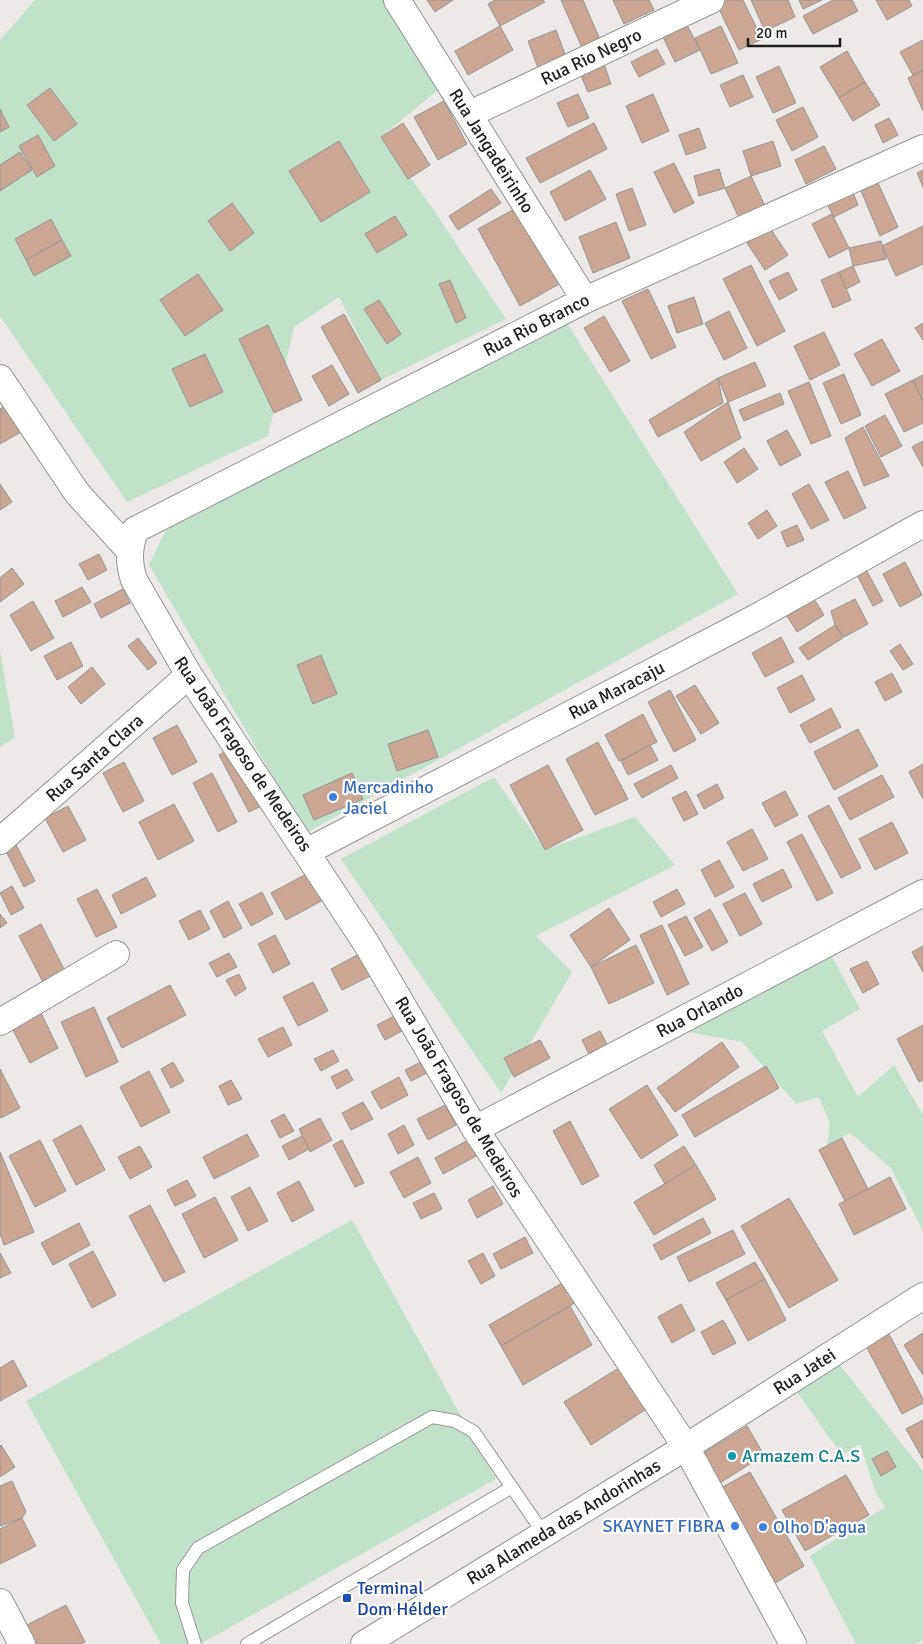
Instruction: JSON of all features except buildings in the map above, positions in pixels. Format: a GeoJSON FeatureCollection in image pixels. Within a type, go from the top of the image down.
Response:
{"type":"FeatureCollection","features":[{"type":"Feature","properties":{"kind":"street","name":"Rua Jangadeirinho"},"geometry":{"type":"LineString","coordinates":[[397,0],[585,300]]}},
{"type":"Feature","properties":{"kind":"street","name":"Rua Rio Negro"},"geometry":{"type":"LineString","coordinates":[[470,114],[711,0]]}},
{"type":"Feature","properties":{"kind":"street","name":"Rua Rio Branco"},"geometry":{"type":"LineString","coordinates":[[129,550],[135,530],[585,300],[923,148]]}},
{"type":"Feature","properties":{"kind":"street"},"geometry":{"type":"LineString","coordinates":[[0,378],[77,493],[129,550]]}},
{"type":"Feature","properties":{"kind":"street","name":"Rua Maracaju"},"geometry":{"type":"LineString","coordinates":[[308,851],[755,618],[923,524]]}},
{"type":"Feature","properties":{"kind":"street","name":"Rua João Fragoso de Medeiros"},"geometry":{"type":"LineString","coordinates":[[129,550],[129,565],[134,580],[189,675],[308,851],[366,942],[475,1129],[686,1447],[793,1644]]}},
{"type":"Feature","properties":{"kind":"street","name":"Rua Santa Clara"},"geometry":{"type":"LineString","coordinates":[[0,841],[189,675]]}},
{"type":"Feature","properties":{"kind":"street","name":"Rua Orlando"},"geometry":{"type":"LineString","coordinates":[[475,1129],[923,893]]}},
{"type":"Feature","properties":{"kind":"street"},"geometry":{"type":"LineString","coordinates":[[0,1022],[116,954]]}},
{"type":"Feature","properties":{"kind":"street","name":"Rua Jatei"},"geometry":{"type":"LineString","coordinates":[[686,1447],[923,1296]]}},
{"type":"Feature","properties":{"kind":"street","name":"Rua Alameda das Andorinhas"},"geometry":{"type":"LineString","coordinates":[[364,1644],[686,1447]]}},
{"type":"Feature","properties":{"kind":"street"},"geometry":{"type":"LineString","coordinates":[[0,1602],[22,1644]]}},
{"type":"Feature","properties":{"kind":"lane"},"geometry":{"type":"LineString","coordinates":[[195,1644],[182,1603],[183,1570],[198,1548],[432,1418],[455,1421],[474,1432],[544,1534]]}},
{"type":"Feature","properties":{"kind":"lane"},"geometry":{"type":"LineString","coordinates":[[247,1644],[512,1487]]}},
{"type":"Feature","properties":{"kind":"green space"},"geometry":{"type":"Polygon","coordinates":[[[35,0],[391,0],[449,81],[381,137],[433,209],[506,319],[381,380],[339,297],[294,327],[268,436],[127,502],[0,316],[0,40],[35,0]]]}},
{"type":"Feature","properties":{"kind":"green space"},"geometry":{"type":"Polygon","coordinates":[[[565,320],[738,594],[306,833],[149,565],[175,511],[565,320]]]}},
{"type":"Feature","properties":{"kind":"green space"},"geometry":{"type":"Polygon","coordinates":[[[0,651],[15,737],[0,747],[0,651]]]}},
{"type":"Feature","properties":{"kind":"green space"},"geometry":{"type":"Polygon","coordinates":[[[494,777],[545,850],[635,817],[675,865],[536,936],[572,972],[501,1093],[341,859],[494,777]]]}},
{"type":"Feature","properties":{"kind":"green space"},"geometry":{"type":"Polygon","coordinates":[[[829,951],[860,1009],[822,1031],[858,1097],[894,1065],[923,1115],[923,1231],[891,1168],[850,1133],[827,1146],[830,1124],[819,1097],[796,1104],[742,1042],[667,1028],[829,951]]]}},
{"type":"Feature","properties":{"kind":"green space"},"geometry":{"type":"Polygon","coordinates":[[[352,1220],[496,1479],[200,1644],[161,1644],[26,1401],[352,1220]]]}},
{"type":"Feature","properties":{"kind":"green space"},"geometry":{"type":"Polygon","coordinates":[[[840,1365],[923,1471],[923,1640],[916,1644],[856,1644],[810,1556],[885,1507],[876,1493],[860,1444],[842,1455],[797,1392],[840,1365]]]}},
{"type":"Feature","properties":{"kind":"place","name":"Mercadinho Jaciel"},"geometry":{"type":"Point","coordinates":[333,797]}},
{"type":"Feature","properties":{"kind":"place","name":"Armazem C.A.S"},"geometry":{"type":"Point","coordinates":[732,1456]}},
{"type":"Feature","properties":{"kind":"place","name":"SKAYNET FIBRA"},"geometry":{"type":"Point","coordinates":[735,1526]}},
{"type":"Feature","properties":{"kind":"place","name":"Olho D'agua"},"geometry":{"type":"Point","coordinates":[763,1527]}},
{"type":"Feature","properties":{"kind":"place","name":"Terminal Dom Hélder"},"geometry":{"type":"Point","coordinates":[347,1598]}}]}
